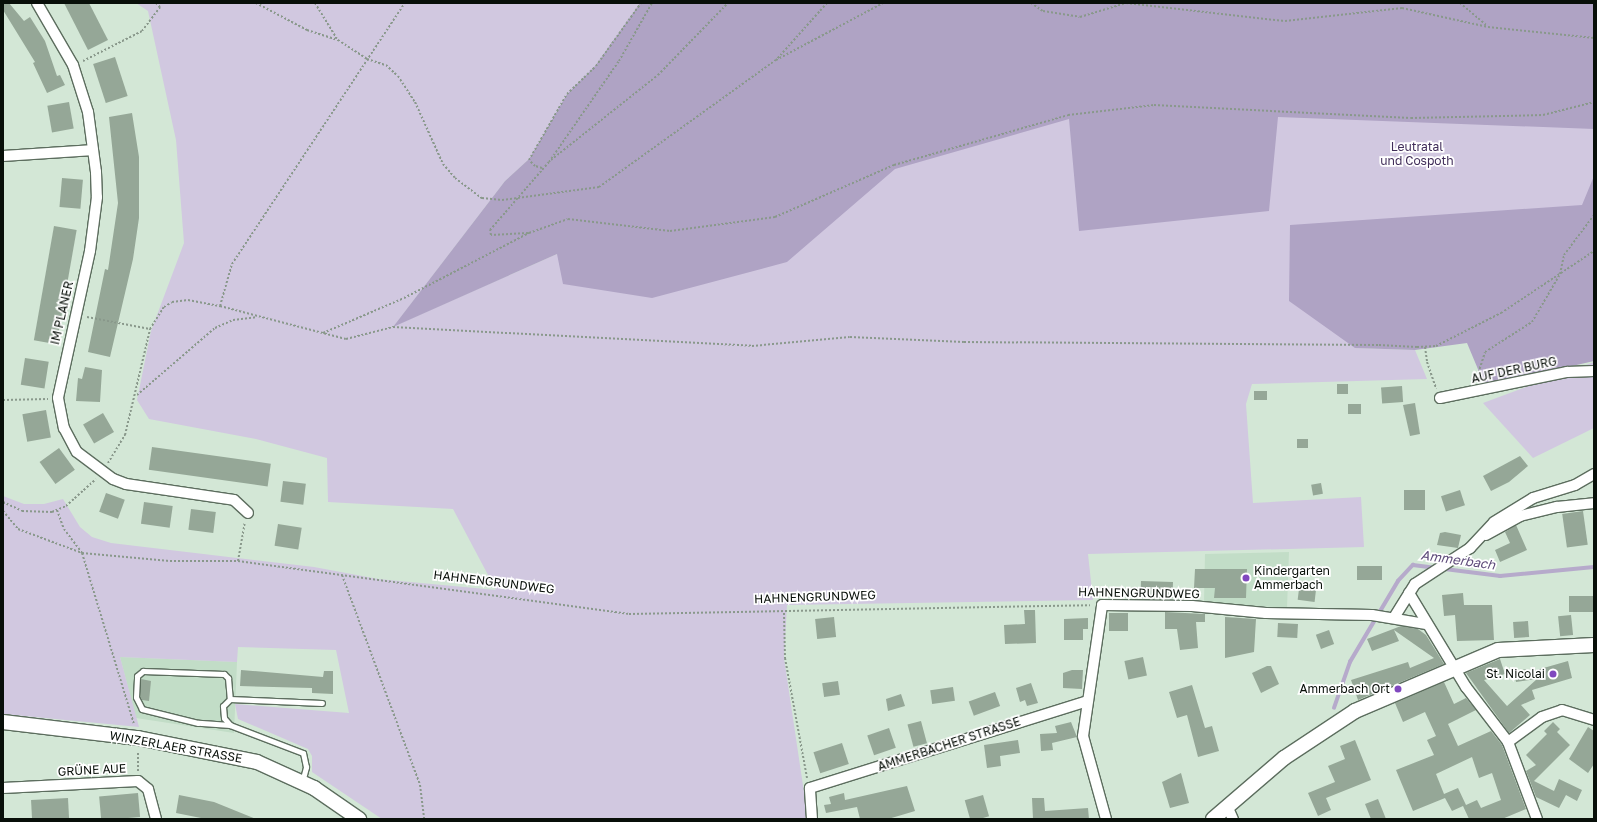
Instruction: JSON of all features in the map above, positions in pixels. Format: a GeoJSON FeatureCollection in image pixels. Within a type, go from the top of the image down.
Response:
{"type":"FeatureCollection","features":[{"type":"Feature","properties":{"kind":"main road"},"geometry":{"type":"LineString","coordinates":[[1212,819],[1231,813],[1284,758],[1338,720],[1457,669],[1470,660],[1512,648],[1594,645]]}},
{"type":"Feature","properties":{"kind":"main road","name":"WINZERLAER STRASSE"},"geometry":{"type":"LineString","coordinates":[[3,722],[138,738],[257,762],[302,782],[359,819]]}},
{"type":"Feature","properties":{"kind":"street","name":"IM PLANER"},"geometry":{"type":"LineString","coordinates":[[37,3],[73,65],[88,112],[97,198],[94,223],[58,398],[68,440],[77,452],[101,472],[126,484],[234,500],[248,512]]}},
{"type":"Feature","properties":{"kind":"street"},"geometry":{"type":"LineString","coordinates":[[3,156],[93,150]]}},
{"type":"Feature","properties":{"kind":"street","name":"AUF DER BURG"},"geometry":{"type":"LineString","coordinates":[[1440,398],[1567,372],[1594,371]]}},
{"type":"Feature","properties":{"kind":"street"},"geometry":{"type":"LineString","coordinates":[[1483,537],[1494,522],[1513,509],[1594,474]]}},
{"type":"Feature","properties":{"kind":"street"},"geometry":{"type":"LineString","coordinates":[[1391,616],[1415,584],[1439,569],[1483,537],[1520,516],[1557,507],[1594,503]]}},
{"type":"Feature","properties":{"kind":"street"},"geometry":{"type":"LineString","coordinates":[[1409,593],[1426,624],[1457,669],[1466,687],[1508,742],[1537,819]]}},
{"type":"Feature","properties":{"kind":"street"},"geometry":{"type":"LineString","coordinates":[[1102,605],[1083,736],[1106,819]]}},
{"type":"Feature","properties":{"kind":"street","name":"HAHNENGRUNDWEG"},"geometry":{"type":"LineString","coordinates":[[1102,605],[1192,606],[1266,613],[1391,616],[1426,624]]}},
{"type":"Feature","properties":{"kind":"street","name":"AMMERBACHER STRASSE"},"geometry":{"type":"LineString","coordinates":[[810,788],[1088,700]]}},
{"type":"Feature","properties":{"kind":"street"},"geometry":{"type":"LineString","coordinates":[[1508,742],[1542,717],[1562,710],[1594,720]]}},
{"type":"Feature","properties":{"kind":"street","name":"GRÜNE AUE"},"geometry":{"type":"LineString","coordinates":[[3,788],[138,781],[148,789],[156,819]]}},
{"type":"Feature","properties":{"kind":"street"},"geometry":{"type":"LineString","coordinates":[[810,788],[812,819]]}},
{"type":"Feature","properties":{"kind":"lane"},"geometry":{"type":"LineString","coordinates":[[230,699],[228,678],[224,674],[143,671],[138,676],[136,697],[142,709],[198,723],[230,724],[303,753],[306,767],[302,782]]}},
{"type":"Feature","properties":{"kind":"lane"},"geometry":{"type":"LineString","coordinates":[[230,724],[224,718],[223,706],[230,699],[322,703]]}},
{"type":"Feature","properties":{"kind":"path"},"geometry":{"type":"LineString","coordinates":[[73,65],[142,31],[160,7],[156,3]]}},
{"type":"Feature","properties":{"kind":"path"},"geometry":{"type":"LineString","coordinates":[[256,3],[307,30],[338,40],[367,59],[386,65],[398,76],[415,102],[443,164],[455,178],[482,198],[515,200],[599,187],[776,60],[883,3]]}},
{"type":"Feature","properties":{"kind":"path"},"geometry":{"type":"LineString","coordinates":[[316,3],[338,40]]}},
{"type":"Feature","properties":{"kind":"path"},"geometry":{"type":"LineString","coordinates":[[220,306],[232,264],[405,3]]}},
{"type":"Feature","properties":{"kind":"path"},"geometry":{"type":"LineString","coordinates":[[542,168],[529,160],[567,94],[596,66],[641,3]]}},
{"type":"Feature","properties":{"kind":"path"},"geometry":{"type":"LineString","coordinates":[[549,162],[619,62],[652,3]]}},
{"type":"Feature","properties":{"kind":"path"},"geometry":{"type":"LineString","coordinates":[[529,233],[491,235],[490,230],[542,168],[658,75],[728,3]]}},
{"type":"Feature","properties":{"kind":"path"},"geometry":{"type":"LineString","coordinates":[[776,60],[827,3]]}},
{"type":"Feature","properties":{"kind":"path"},"geometry":{"type":"LineString","coordinates":[[1032,3],[1043,11],[1080,17],[1126,3],[1285,21],[1402,8],[1488,27],[1594,38]]}},
{"type":"Feature","properties":{"kind":"path"},"geometry":{"type":"LineString","coordinates":[[1460,3],[1488,27]]}},
{"type":"Feature","properties":{"kind":"path"},"geometry":{"type":"LineString","coordinates":[[323,333],[411,294],[529,233],[568,219],[670,231],[775,217],[894,165],[1068,115],[1154,105],[1411,118],[1527,116],[1543,115],[1594,102]]}},
{"type":"Feature","properties":{"kind":"path"},"geometry":{"type":"LineString","coordinates":[[1472,391],[1485,352],[1532,322],[1560,274],[1564,255],[1594,215]]}},
{"type":"Feature","properties":{"kind":"path"},"geometry":{"type":"LineString","coordinates":[[3,502],[37,514],[57,510],[87,490],[115,456],[126,435],[137,395],[150,329],[164,307],[172,302],[188,300],[220,306],[346,339],[393,327],[752,346],[850,337],[964,342],[1436,346],[1501,313],[1594,251]]}},
{"type":"Feature","properties":{"kind":"path"},"geometry":{"type":"LineString","coordinates":[[1586,256],[1594,254]]}},
{"type":"Feature","properties":{"kind":"path"},"geometry":{"type":"LineString","coordinates":[[75,315],[150,329]]}},
{"type":"Feature","properties":{"kind":"path"},"geometry":{"type":"LineString","coordinates":[[137,395],[215,328],[233,320],[258,316]]}},
{"type":"Feature","properties":{"kind":"path"},"geometry":{"type":"LineString","coordinates":[[1425,346],[1426,362],[1440,398]]}},
{"type":"Feature","properties":{"kind":"path"},"geometry":{"type":"LineString","coordinates":[[3,400],[58,398]]}},
{"type":"Feature","properties":{"kind":"path"},"geometry":{"type":"LineString","coordinates":[[57,510],[64,529],[82,553],[138,738],[138,781]]}},
{"type":"Feature","properties":{"kind":"path","name":"HAHNENGRUNDWEG"},"geometry":{"type":"LineString","coordinates":[[3,514],[18,529],[82,553],[170,561],[238,561],[629,614],[702,611],[784,613],[1102,605]]}},
{"type":"Feature","properties":{"kind":"path"},"geometry":{"type":"LineString","coordinates":[[238,561],[244,530]]}},
{"type":"Feature","properties":{"kind":"path"},"geometry":{"type":"LineString","coordinates":[[342,575],[420,785],[424,819]]}},
{"type":"Feature","properties":{"kind":"path"},"geometry":{"type":"LineString","coordinates":[[784,613],[791,696],[801,759],[810,788]]}},
{"type":"Feature","properties":{"kind":"shaded area","name":"Leutratal und Cospoth"},"geometry":{"type":"Polygon","coordinates":[[[640,3],[1594,3],[1594,129],[1278,117],[1269,211],[1079,231],[1069,119],[895,169],[787,262],[652,298],[563,284],[557,254],[393,327],[505,181],[529,159],[567,94],[595,66],[640,3]]]}},
{"type":"Feature","properties":{"kind":"shaded area"},"geometry":{"type":"Polygon","coordinates":[[[1594,176],[1594,361],[1485,386],[1467,343],[1415,350],[1355,348],[1289,301],[1290,225],[1582,205],[1594,176]]]}},
{"type":"Feature","properties":{"kind":"shaded area","name":"Kindergarten Ammerbach"},"geometry":{"type":"Polygon","coordinates":[[[1289,552],[1287,608],[1204,602],[1205,554],[1289,552]]]}},
{"type":"Feature","properties":{"kind":"shaded area"},"geometry":{"type":"Polygon","coordinates":[[[120,657],[237,662],[234,733],[136,718],[120,657]]]}},
{"type":"Feature","properties":{"kind":"green space"},"geometry":{"type":"Polygon","coordinates":[[[136,3],[640,3],[595,66],[567,94],[529,159],[505,181],[394,326],[557,254],[646,137],[1594,3],[1594,296],[1355,348],[1415,350],[1427,379],[1252,384],[1246,404],[1253,503],[1361,497],[1364,547],[1088,554],[1093,600],[787,605],[784,658],[808,819],[382,819],[312,772],[312,756],[308,749],[238,719],[235,704],[349,713],[336,650],[238,647],[237,662],[120,657],[139,727],[3,714],[3,496],[24,504],[44,504],[63,499],[80,527],[92,537],[111,543],[314,567],[378,579],[496,590],[453,509],[328,502],[327,458],[256,439],[149,419],[137,400],[151,331],[184,243],[176,140],[148,11],[136,3]]]}},
{"type":"Feature","properties":{"kind":"green space"},"geometry":{"type":"Polygon","coordinates":[[[1594,362],[1594,428],[1533,458],[1483,403],[1594,362]]]}},
{"type":"Feature","properties":{"kind":"building"},"geometry":{"type":"Polygon","coordinates":[[[3,3],[9,3],[24,21],[30,17],[45,41],[57,76],[60,75],[65,85],[47,93],[33,63],[35,62],[3,10],[3,3]]]}},
{"type":"Feature","properties":{"kind":"building"},"geometry":{"type":"Polygon","coordinates":[[[64,3],[89,3],[108,40],[88,50],[64,3]]]}},
{"type":"Feature","properties":{"kind":"building"},"geometry":{"type":"Polygon","coordinates":[[[115,57],[128,96],[106,103],[93,64],[115,57]]]}},
{"type":"Feature","properties":{"kind":"building"},"geometry":{"type":"Polygon","coordinates":[[[69,102],[74,129],[52,132],[47,106],[69,102]]]}},
{"type":"Feature","properties":{"kind":"building"},"geometry":{"type":"Polygon","coordinates":[[[132,113],[139,157],[139,218],[133,259],[110,357],[88,352],[105,269],[108,270],[118,203],[109,117],[132,113]]]}},
{"type":"Feature","properties":{"kind":"building"},"geometry":{"type":"Polygon","coordinates":[[[62,178],[83,180],[80,209],[59,207],[62,178]]]}},
{"type":"Feature","properties":{"kind":"building"},"geometry":{"type":"Polygon","coordinates":[[[54,226],[77,230],[57,344],[34,340],[54,226]]]}},
{"type":"Feature","properties":{"kind":"building"},"geometry":{"type":"Polygon","coordinates":[[[25,358],[49,362],[44,388],[21,385],[25,358]]]}},
{"type":"Feature","properties":{"kind":"building"},"geometry":{"type":"Polygon","coordinates":[[[85,367],[102,370],[100,402],[76,401],[78,378],[82,379],[85,367]]]}},
{"type":"Feature","properties":{"kind":"building"},"geometry":{"type":"Polygon","coordinates":[[[1337,384],[1348,384],[1348,394],[1337,394],[1337,384]]]}},
{"type":"Feature","properties":{"kind":"building"},"geometry":{"type":"Polygon","coordinates":[[[1402,386],[1403,402],[1382,403],[1381,387],[1402,386]]]}},
{"type":"Feature","properties":{"kind":"building"},"geometry":{"type":"Polygon","coordinates":[[[1254,391],[1267,391],[1267,400],[1254,400],[1254,391]]]}},
{"type":"Feature","properties":{"kind":"building"},"geometry":{"type":"Polygon","coordinates":[[[1415,403],[1420,434],[1410,436],[1403,405],[1415,403]]]}},
{"type":"Feature","properties":{"kind":"building"},"geometry":{"type":"Polygon","coordinates":[[[1348,404],[1361,404],[1361,414],[1348,414],[1348,404]]]}},
{"type":"Feature","properties":{"kind":"building"},"geometry":{"type":"Polygon","coordinates":[[[46,410],[51,438],[27,442],[22,414],[46,410]]]}},
{"type":"Feature","properties":{"kind":"building"},"geometry":{"type":"Polygon","coordinates":[[[103,413],[114,432],[94,444],[83,424],[103,413]]]}},
{"type":"Feature","properties":{"kind":"building"},"geometry":{"type":"Polygon","coordinates":[[[1297,439],[1308,439],[1308,448],[1297,448],[1297,439]]]}},
{"type":"Feature","properties":{"kind":"building"},"geometry":{"type":"Polygon","coordinates":[[[152,447],[271,464],[268,486],[149,470],[152,447]]]}},
{"type":"Feature","properties":{"kind":"building"},"geometry":{"type":"Polygon","coordinates":[[[59,448],[75,470],[55,484],[40,462],[59,448]]]}},
{"type":"Feature","properties":{"kind":"building"},"geometry":{"type":"Polygon","coordinates":[[[1520,456],[1528,466],[1509,482],[1491,491],[1483,476],[1520,456]]]}},
{"type":"Feature","properties":{"kind":"building"},"geometry":{"type":"Polygon","coordinates":[[[283,481],[306,484],[303,505],[280,502],[283,481]]]}},
{"type":"Feature","properties":{"kind":"building"},"geometry":{"type":"Polygon","coordinates":[[[1321,483],[1323,494],[1313,496],[1311,485],[1321,483]]]}},
{"type":"Feature","properties":{"kind":"building"},"geometry":{"type":"Polygon","coordinates":[[[1404,490],[1425,490],[1425,510],[1404,510],[1404,490]]]}},
{"type":"Feature","properties":{"kind":"building"},"geometry":{"type":"Polygon","coordinates":[[[1460,490],[1465,505],[1446,511],[1441,496],[1460,490]]]}},
{"type":"Feature","properties":{"kind":"building"},"geometry":{"type":"Polygon","coordinates":[[[106,493],[125,500],[118,519],[99,512],[106,493]]]}},
{"type":"Feature","properties":{"kind":"building"},"geometry":{"type":"Polygon","coordinates":[[[144,502],[173,506],[170,528],[141,524],[144,502]]]}},
{"type":"Feature","properties":{"kind":"building"},"geometry":{"type":"Polygon","coordinates":[[[191,509],[216,512],[213,533],[188,530],[191,509]]]}},
{"type":"Feature","properties":{"kind":"building"},"geometry":{"type":"Polygon","coordinates":[[[1583,511],[1588,545],[1567,548],[1562,514],[1583,511]]]}},
{"type":"Feature","properties":{"kind":"building"},"geometry":{"type":"Polygon","coordinates":[[[278,524],[302,528],[298,549],[275,546],[278,524]]]}},
{"type":"Feature","properties":{"kind":"building"},"geometry":{"type":"Polygon","coordinates":[[[1516,525],[1527,550],[1500,562],[1495,550],[1510,543],[1505,532],[1516,525]]]}},
{"type":"Feature","properties":{"kind":"building"},"geometry":{"type":"Polygon","coordinates":[[[1445,532],[1461,535],[1458,548],[1437,545],[1440,533],[1445,532]]]}},
{"type":"Feature","properties":{"kind":"building"},"geometry":{"type":"Polygon","coordinates":[[[1357,566],[1382,566],[1382,580],[1357,580],[1357,566]]]}},
{"type":"Feature","properties":{"kind":"building"},"geometry":{"type":"Polygon","coordinates":[[[1195,569],[1247,569],[1246,598],[1214,598],[1215,588],[1194,588],[1195,569]]]}},
{"type":"Feature","properties":{"kind":"building"},"geometry":{"type":"Polygon","coordinates":[[[1141,581],[1173,582],[1172,598],[1140,597],[1141,581]]]}},
{"type":"Feature","properties":{"kind":"building"},"geometry":{"type":"Polygon","coordinates":[[[1300,581],[1317,583],[1315,602],[1298,600],[1300,581]]]}},
{"type":"Feature","properties":{"kind":"building"},"geometry":{"type":"Polygon","coordinates":[[[1463,593],[1464,605],[1492,605],[1494,640],[1457,641],[1455,615],[1444,616],[1442,595],[1463,593]]]}},
{"type":"Feature","properties":{"kind":"building"},"geometry":{"type":"Polygon","coordinates":[[[1569,596],[1594,596],[1594,612],[1569,612],[1569,596]]]}},
{"type":"Feature","properties":{"kind":"building"},"geometry":{"type":"Polygon","coordinates":[[[1024,610],[1035,610],[1036,643],[1005,644],[1004,625],[1025,624],[1024,610]]]}},
{"type":"Feature","properties":{"kind":"building"},"geometry":{"type":"Polygon","coordinates":[[[1165,612],[1205,614],[1205,622],[1196,622],[1198,648],[1180,650],[1177,629],[1165,629],[1165,612]]]}},
{"type":"Feature","properties":{"kind":"building"},"geometry":{"type":"Polygon","coordinates":[[[1109,613],[1128,613],[1128,631],[1109,631],[1109,613]]]}},
{"type":"Feature","properties":{"kind":"building"},"geometry":{"type":"Polygon","coordinates":[[[1571,615],[1573,635],[1560,636],[1558,616],[1571,615]]]}},
{"type":"Feature","properties":{"kind":"building"},"geometry":{"type":"Polygon","coordinates":[[[834,617],[836,637],[817,639],[815,619],[834,617]]]}},
{"type":"Feature","properties":{"kind":"building"},"geometry":{"type":"Polygon","coordinates":[[[1225,617],[1256,619],[1254,652],[1225,658],[1225,617]]]}},
{"type":"Feature","properties":{"kind":"building"},"geometry":{"type":"Polygon","coordinates":[[[1088,618],[1088,629],[1083,629],[1083,640],[1064,640],[1064,619],[1088,618]]]}},
{"type":"Feature","properties":{"kind":"building"},"geometry":{"type":"Polygon","coordinates":[[[1528,621],[1529,637],[1514,638],[1513,622],[1528,621]]]}},
{"type":"Feature","properties":{"kind":"building"},"geometry":{"type":"Polygon","coordinates":[[[1278,623],[1298,624],[1297,638],[1277,637],[1278,623]]]}},
{"type":"Feature","properties":{"kind":"building"},"geometry":{"type":"Polygon","coordinates":[[[1401,626],[1418,629],[1426,635],[1444,664],[1358,700],[1351,680],[1408,662],[1410,668],[1434,658],[1394,630],[1399,641],[1372,651],[1367,639],[1401,626]]]}},
{"type":"Feature","properties":{"kind":"building"},"geometry":{"type":"Polygon","coordinates":[[[1329,630],[1334,644],[1321,649],[1316,635],[1329,630]]]}},
{"type":"Feature","properties":{"kind":"building"},"geometry":{"type":"Polygon","coordinates":[[[1143,657],[1147,676],[1128,680],[1124,661],[1143,657]]]}},
{"type":"Feature","properties":{"kind":"building"},"geometry":{"type":"Polygon","coordinates":[[[1500,659],[1505,674],[1484,680],[1507,706],[1537,679],[1516,682],[1514,672],[1526,669],[1526,673],[1568,661],[1572,678],[1532,690],[1535,699],[1521,705],[1530,715],[1509,733],[1466,673],[1500,659]]]}},
{"type":"Feature","properties":{"kind":"building"},"geometry":{"type":"Polygon","coordinates":[[[1267,666],[1271,666],[1279,684],[1261,693],[1252,673],[1267,666]]]}},
{"type":"Feature","properties":{"kind":"building"},"geometry":{"type":"Polygon","coordinates":[[[241,670],[323,677],[324,671],[333,671],[333,694],[312,693],[312,688],[240,686],[241,670]]]}},
{"type":"Feature","properties":{"kind":"building"},"geometry":{"type":"Polygon","coordinates":[[[1072,670],[1083,670],[1082,689],[1063,688],[1063,673],[1072,670]]]}},
{"type":"Feature","properties":{"kind":"building"},"geometry":{"type":"Polygon","coordinates":[[[141,679],[151,681],[149,701],[142,700],[140,696],[141,679]]]}},
{"type":"Feature","properties":{"kind":"building"},"geometry":{"type":"Polygon","coordinates":[[[838,681],[840,695],[824,697],[822,683],[838,681]]]}},
{"type":"Feature","properties":{"kind":"building"},"geometry":{"type":"Polygon","coordinates":[[[1444,682],[1454,704],[1466,698],[1476,710],[1448,724],[1458,746],[1491,731],[1502,745],[1526,809],[1502,819],[1469,819],[1463,806],[1452,811],[1445,798],[1413,811],[1396,770],[1434,755],[1427,740],[1436,736],[1425,712],[1403,722],[1395,703],[1444,682]],[[1472,757],[1436,774],[1444,794],[1458,788],[1466,805],[1477,800],[1481,808],[1501,800],[1492,773],[1479,778],[1472,757]]]}},
{"type":"Feature","properties":{"kind":"building"},"geometry":{"type":"Polygon","coordinates":[[[1031,683],[1038,703],[1027,706],[1025,700],[1020,702],[1016,688],[1031,683]]]}},
{"type":"Feature","properties":{"kind":"building"},"geometry":{"type":"Polygon","coordinates":[[[1192,685],[1205,728],[1212,726],[1219,751],[1198,757],[1187,715],[1177,718],[1169,692],[1192,685]]]}},
{"type":"Feature","properties":{"kind":"building"},"geometry":{"type":"Polygon","coordinates":[[[953,687],[955,701],[932,704],[930,690],[953,687]]]}},
{"type":"Feature","properties":{"kind":"building"},"geometry":{"type":"Polygon","coordinates":[[[995,692],[1000,706],[974,716],[969,702],[995,692]]]}},
{"type":"Feature","properties":{"kind":"building"},"geometry":{"type":"Polygon","coordinates":[[[901,694],[905,706],[888,711],[886,699],[901,694]]]}},
{"type":"Feature","properties":{"kind":"building"},"geometry":{"type":"Polygon","coordinates":[[[921,721],[927,743],[913,747],[907,725],[921,721]]]}},
{"type":"Feature","properties":{"kind":"building"},"geometry":{"type":"Polygon","coordinates":[[[1071,722],[1077,737],[1052,743],[1053,750],[1041,751],[1040,734],[1057,733],[1055,726],[1071,722]]]}},
{"type":"Feature","properties":{"kind":"building"},"geometry":{"type":"Polygon","coordinates":[[[1553,722],[1560,729],[1557,732],[1570,745],[1534,781],[1554,791],[1559,779],[1582,790],[1577,801],[1566,795],[1559,808],[1536,797],[1526,771],[1536,765],[1526,755],[1547,734],[1544,731],[1553,722]]]}},
{"type":"Feature","properties":{"kind":"building"},"geometry":{"type":"Polygon","coordinates":[[[1588,727],[1594,731],[1594,764],[1588,773],[1569,759],[1588,727]]]}},
{"type":"Feature","properties":{"kind":"building"},"geometry":{"type":"Polygon","coordinates":[[[889,728],[896,748],[874,755],[867,735],[889,728]]]}},
{"type":"Feature","properties":{"kind":"building"},"geometry":{"type":"Polygon","coordinates":[[[1018,740],[1020,753],[1000,756],[1001,766],[987,768],[984,745],[1018,740]]]}},
{"type":"Feature","properties":{"kind":"building"},"geometry":{"type":"Polygon","coordinates":[[[1355,740],[1371,780],[1326,798],[1331,810],[1318,816],[1308,793],[1335,782],[1328,766],[1345,759],[1340,746],[1355,740]]]}},
{"type":"Feature","properties":{"kind":"building"},"geometry":{"type":"Polygon","coordinates":[[[842,743],[849,764],[820,773],[813,752],[842,743]]]}},
{"type":"Feature","properties":{"kind":"building"},"geometry":{"type":"Polygon","coordinates":[[[1181,773],[1189,803],[1170,808],[1162,782],[1181,773]]]}},
{"type":"Feature","properties":{"kind":"building"},"geometry":{"type":"Polygon","coordinates":[[[907,786],[915,811],[888,819],[860,819],[857,807],[826,813],[824,805],[831,804],[829,797],[844,793],[845,800],[907,786]]]}},
{"type":"Feature","properties":{"kind":"building"},"geometry":{"type":"Polygon","coordinates":[[[138,793],[140,817],[101,819],[99,796],[138,793]]]}},
{"type":"Feature","properties":{"kind":"building"},"geometry":{"type":"Polygon","coordinates":[[[179,795],[214,802],[256,819],[206,819],[176,813],[179,795]]]}},
{"type":"Feature","properties":{"kind":"building"},"geometry":{"type":"Polygon","coordinates":[[[983,795],[989,816],[979,819],[970,819],[965,800],[983,795]]]}},
{"type":"Feature","properties":{"kind":"building"},"geometry":{"type":"Polygon","coordinates":[[[68,798],[69,819],[32,819],[31,800],[68,798]]]}},
{"type":"Feature","properties":{"kind":"building"},"geometry":{"type":"Polygon","coordinates":[[[1032,798],[1044,798],[1045,811],[1088,808],[1089,819],[1033,819],[1032,798]]]}},
{"type":"Feature","properties":{"kind":"building"},"geometry":{"type":"Polygon","coordinates":[[[1378,799],[1386,819],[1371,819],[1365,804],[1378,799]]]}},
{"type":"Feature","properties":{"kind":"waterway","name":"Ammerbach"},"geometry":{"type":"LineString","coordinates":[[1334,708],[1350,662],[1398,581],[1413,565],[1500,576],[1594,567]]}},
{"type":"Feature","properties":{"kind":"place","name":"Kindergarten Ammerbach"},"geometry":{"type":"Point","coordinates":[1246,578]}},
{"type":"Feature","properties":{"kind":"place","name":"St. Nicolai"},"geometry":{"type":"Point","coordinates":[1553,674]}},
{"type":"Feature","properties":{"kind":"place","name":"Ammerbach Ort"},"geometry":{"type":"Point","coordinates":[1398,689]}}]}
